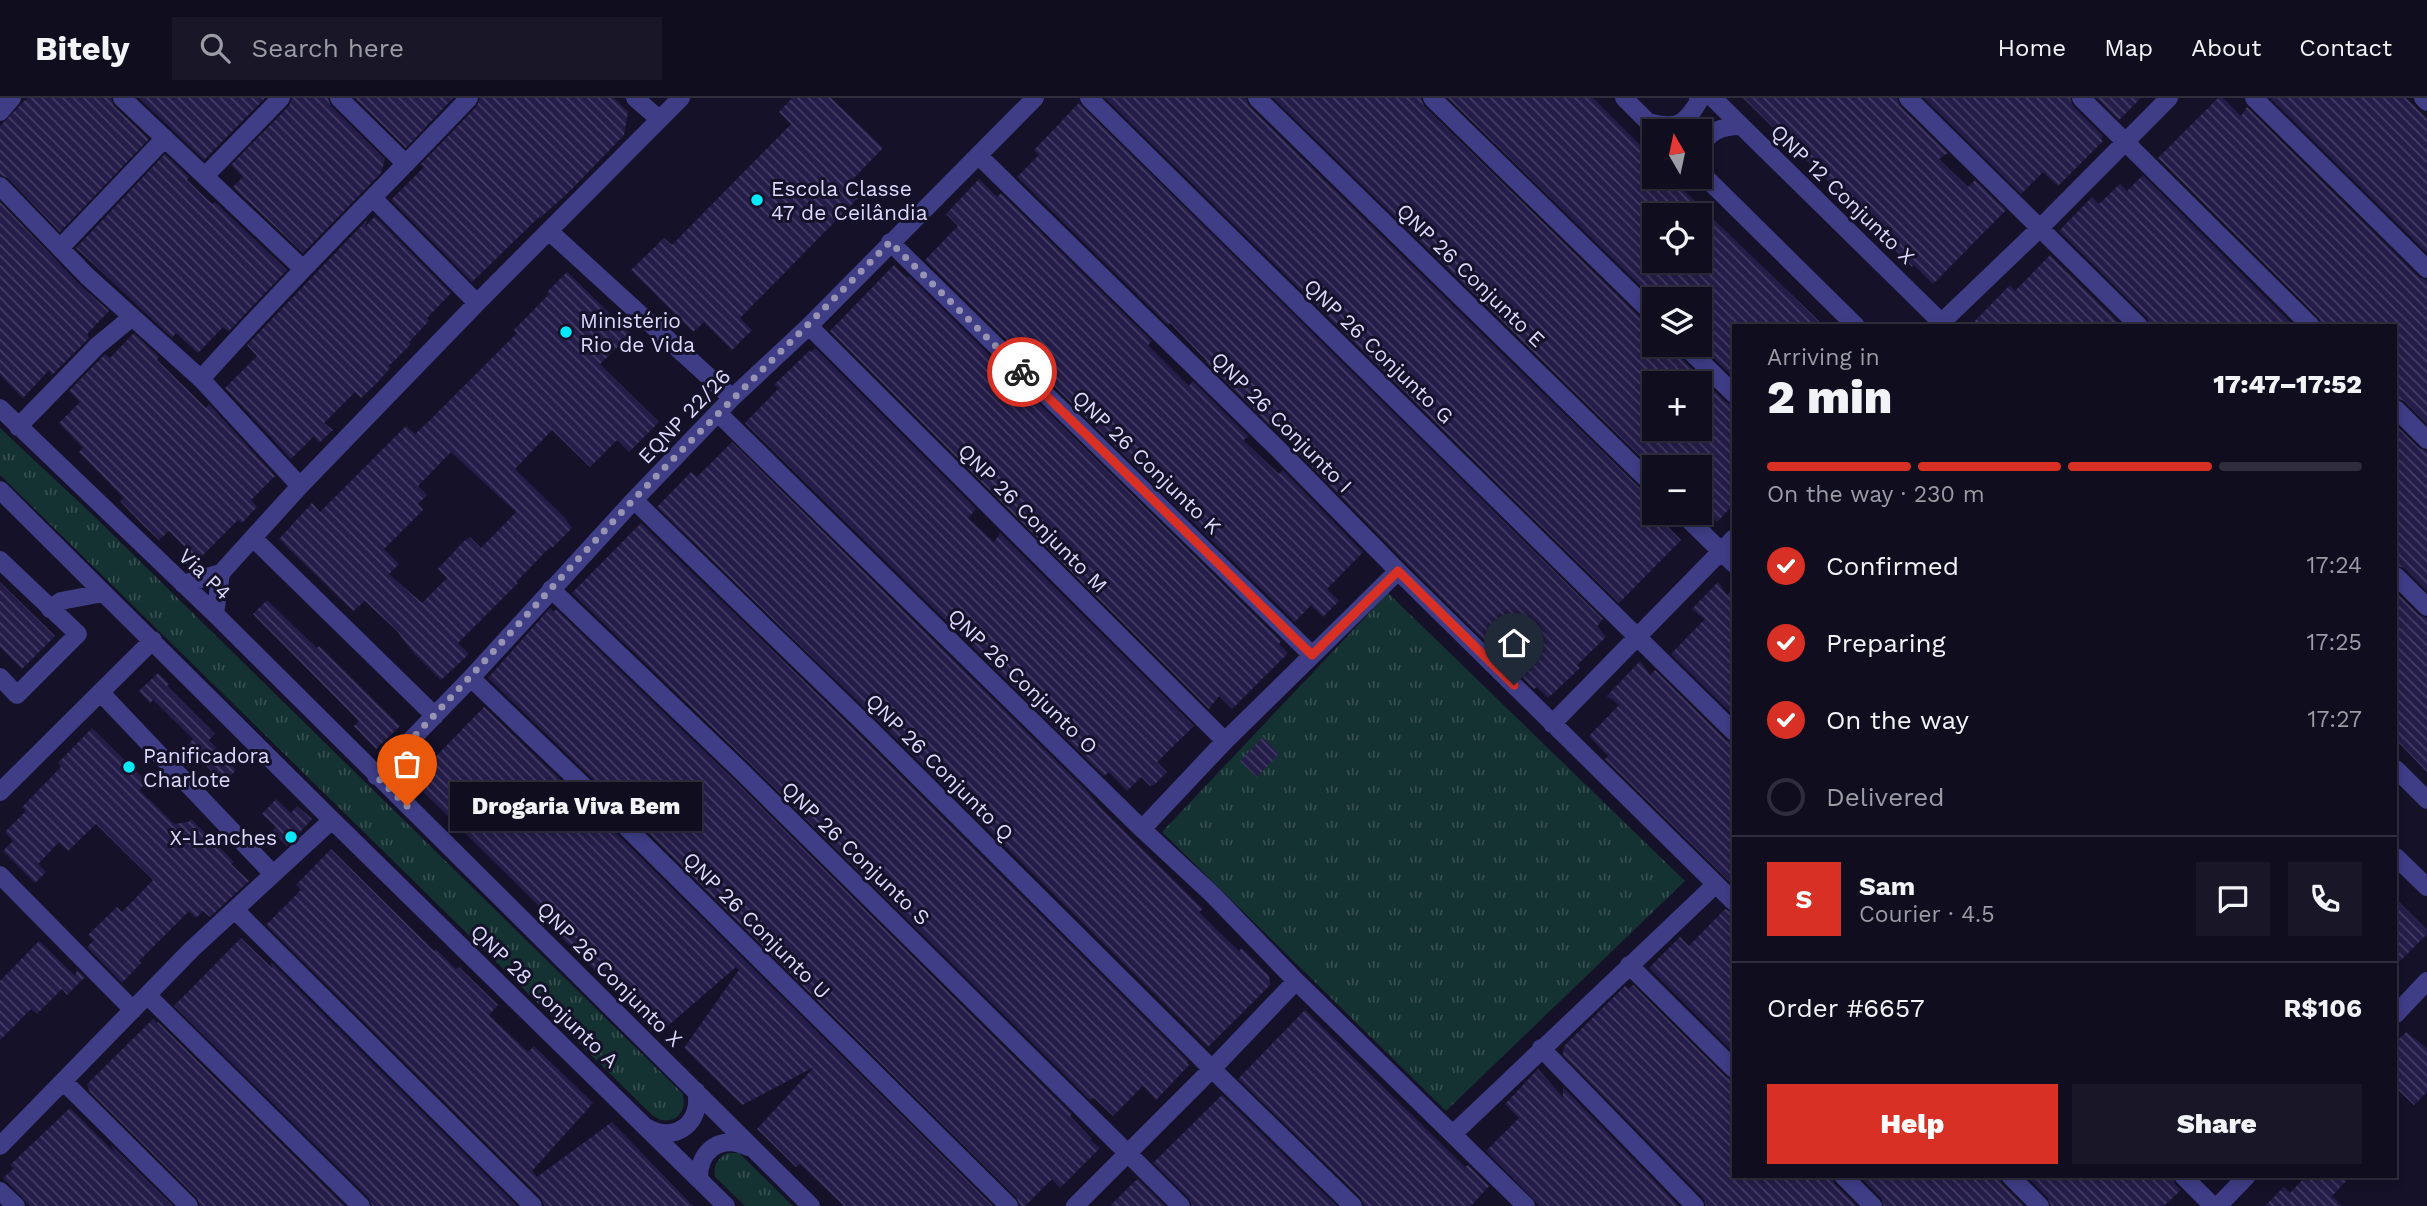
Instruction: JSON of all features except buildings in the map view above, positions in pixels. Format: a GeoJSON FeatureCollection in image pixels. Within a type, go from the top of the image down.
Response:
{"type":"FeatureCollection","features":[{"type":"Feature","properties":{"kind":"street"},"geometry":{"type":"LineString","coordinates":[[122,98],[303,269]]}},
{"type":"Feature","properties":{"kind":"street"},"geometry":{"type":"LineString","coordinates":[[205,176],[281,98]]}},
{"type":"Feature","properties":{"kind":"street"},"geometry":{"type":"LineString","coordinates":[[339,98],[405,164]]}},
{"type":"Feature","properties":{"kind":"street"},"geometry":{"type":"LineString","coordinates":[[201,380],[339,231],[374,199],[469,98]]}},
{"type":"Feature","properties":{"kind":"street"},"geometry":{"type":"LineString","coordinates":[[635,98],[659,119]]}},
{"type":"Feature","properties":{"kind":"street"},"geometry":{"type":"LineString","coordinates":[[183,584],[220,573],[477,303],[681,98]]}},
{"type":"Feature","properties":{"kind":"street","name":"EQNP 22/26"},"geometry":{"type":"LineString","coordinates":[[376,776],[732,398],[808,326],[1035,98]]}},
{"type":"Feature","properties":{"kind":"street","name":"QNP 26 Conjunto G"},"geometry":{"type":"LineString","coordinates":[[1089,98],[1732,730]]}},
{"type":"Feature","properties":{"kind":"street","name":"QNP 26 Conjunto E"},"geometry":{"type":"LineString","coordinates":[[1257,98],[1642,473]]}},
{"type":"Feature","properties":{"kind":"street"},"geometry":{"type":"LineString","coordinates":[[1432,98],[1642,303]]}},
{"type":"Feature","properties":{"kind":"street"},"geometry":{"type":"LineString","coordinates":[[1624,98],[1646,119]]}},
{"type":"Feature","properties":{"kind":"street"},"geometry":{"type":"LineString","coordinates":[[1688,119],[1699,101],[1698,98]]}},
{"type":"Feature","properties":{"kind":"street","name":"QNP 12 Conjunto X"},"geometry":{"type":"LineString","coordinates":[[1713,98],[1944,324]]}},
{"type":"Feature","properties":{"kind":"street"},"geometry":{"type":"LineString","coordinates":[[1908,98],[2137,324]]}},
{"type":"Feature","properties":{"kind":"street"},"geometry":{"type":"LineString","coordinates":[[2081,98],[2309,324]]}},
{"type":"Feature","properties":{"kind":"street"},"geometry":{"type":"LineString","coordinates":[[1944,324],[2168,98]]}},
{"type":"Feature","properties":{"kind":"street"},"geometry":{"type":"LineString","coordinates":[[2254,98],[2427,269]]}},
{"type":"Feature","properties":{"kind":"street"},"geometry":{"type":"LineString","coordinates":[[1712,132],[1723,126],[1741,126]]}},
{"type":"Feature","properties":{"kind":"street"},"geometry":{"type":"LineString","coordinates":[[61,247],[165,138]]}},
{"type":"Feature","properties":{"kind":"street","name":"QNP 26 Conjunto I"},"geometry":{"type":"LineString","coordinates":[[978,155],[1732,900]]}},
{"type":"Feature","properties":{"kind":"street"},"geometry":{"type":"LineString","coordinates":[[1712,184],[1854,324]]}},
{"type":"Feature","properties":{"kind":"street"},"geometry":{"type":"LineString","coordinates":[[0,186],[131,317],[201,380],[300,486]]}},
{"type":"Feature","properties":{"kind":"street"},"geometry":{"type":"LineString","coordinates":[[374,199],[477,303]]}},
{"type":"Feature","properties":{"kind":"street"},"geometry":{"type":"LineString","coordinates":[[550,232],[732,398]]}},
{"type":"Feature","properties":{"kind":"street","name":"QNP 26 Conjunto K"},"geometry":{"type":"LineString","coordinates":[[890,242],[1312,655]]}},
{"type":"Feature","properties":{"kind":"street"},"geometry":{"type":"LineString","coordinates":[[18,427],[97,345],[131,317]]}},
{"type":"Feature","properties":{"kind":"street","name":"QNP 26 Conjunto M"},"geometry":{"type":"LineString","coordinates":[[808,326],[1225,741]]}},
{"type":"Feature","properties":{"kind":"street"},"geometry":{"type":"LineString","coordinates":[[1696,357],[1732,392]]}},
{"type":"Feature","properties":{"kind":"street","name":"Via P4"},"geometry":{"type":"LineString","coordinates":[[0,408],[215,614],[376,776]]}},
{"type":"Feature","properties":{"kind":"street"},"geometry":{"type":"LineString","coordinates":[[2397,411],[2427,440]]}},
{"type":"Feature","properties":{"kind":"street","name":"QNP 26 Conjunto O"},"geometry":{"type":"LineString","coordinates":[[718,413],[1142,830],[1213,895],[1296,981],[1526,1206]]}},
{"type":"Feature","properties":{"kind":"street"},"geometry":{"type":"LineString","coordinates":[[0,490],[332,820],[192,950],[0,1146]]}},
{"type":"Feature","properties":{"kind":"street","name":"QNP 26 Conjunto Q"},"geometry":{"type":"LineString","coordinates":[[634,500],[1353,1206]]}},
{"type":"Feature","properties":{"kind":"street"},"geometry":{"type":"LineString","coordinates":[[1694,525],[1732,562]]}},
{"type":"Feature","properties":{"kind":"street"},"geometry":{"type":"LineString","coordinates":[[253,538],[435,716]]}},
{"type":"Feature","properties":{"kind":"street"},"geometry":{"type":"LineString","coordinates":[[1552,724],[1732,540]]}},
{"type":"Feature","properties":{"kind":"street"},"geometry":{"type":"LineString","coordinates":[[0,560],[79,634],[17,695],[0,677]]}},
{"type":"Feature","properties":{"kind":"street"},"geometry":{"type":"LineString","coordinates":[[1142,830],[1225,741],[1398,571]]}},
{"type":"Feature","properties":{"kind":"street"},"geometry":{"type":"LineString","coordinates":[[215,614],[220,573]]}},
{"type":"Feature","properties":{"kind":"street"},"geometry":{"type":"LineString","coordinates":[[2397,577],[2427,607]]}},
{"type":"Feature","properties":{"kind":"street","name":"QNP 26 Conjunto S"},"geometry":{"type":"LineString","coordinates":[[551,589],[738,768],[1181,1206]]}},
{"type":"Feature","properties":{"kind":"street"},"geometry":{"type":"LineString","coordinates":[[50,609],[61,601],[103,593]]}},
{"type":"Feature","properties":{"kind":"street"},"geometry":{"type":"LineString","coordinates":[[3,784],[101,693],[153,640]]}},
{"type":"Feature","properties":{"kind":"street","name":"QNP 26 Conjunto U"},"geometry":{"type":"LineString","coordinates":[[471,678],[615,816],[1009,1206]]}},
{"type":"Feature","properties":{"kind":"street"},"geometry":{"type":"LineString","coordinates":[[101,693],[273,874]]}},
{"type":"Feature","properties":{"kind":"street"},"geometry":{"type":"LineString","coordinates":[[2397,770],[2427,800]]}},
{"type":"Feature","properties":{"kind":"street","name":"QNP 26 Conjunto X"},"geometry":{"type":"LineString","coordinates":[[376,776],[811,1206]]}},
{"type":"Feature","properties":{"kind":"street","name":"QNP 28 Conjunto A"},"geometry":{"type":"LineString","coordinates":[[332,820],[726,1206]]}},
{"type":"Feature","properties":{"kind":"street"},"geometry":{"type":"LineString","coordinates":[[2397,858],[2427,887]]}},
{"type":"Feature","properties":{"kind":"street"},"geometry":{"type":"LineString","coordinates":[[0,875],[133,1010]]}},
{"type":"Feature","properties":{"kind":"street"},"geometry":{"type":"LineString","coordinates":[[1453,1134],[1716,884]]}},
{"type":"Feature","properties":{"kind":"street"},"geometry":{"type":"LineString","coordinates":[[236,911],[533,1206]]}},
{"type":"Feature","properties":{"kind":"street"},"geometry":{"type":"LineString","coordinates":[[1629,965],[1732,1067]]}},
{"type":"Feature","properties":{"kind":"street"},"geometry":{"type":"LineString","coordinates":[[1075,1206],[1296,981]]}},
{"type":"Feature","properties":{"kind":"street"},"geometry":{"type":"LineString","coordinates":[[2397,1013],[2425,988]]}},
{"type":"Feature","properties":{"kind":"street"},"geometry":{"type":"LineString","coordinates":[[147,995],[361,1206]]}},
{"type":"Feature","properties":{"kind":"street"},"geometry":{"type":"LineString","coordinates":[[1541,1048],[1695,1206]]}},
{"type":"Feature","properties":{"kind":"street"},"geometry":{"type":"LineString","coordinates":[[64,1082],[189,1206]]}},
{"type":"Feature","properties":{"kind":"street"},"geometry":{"type":"LineString","coordinates":[[643,1123],[659,1133],[678,1132],[687,1127],[697,1111],[696,1091]]}},
{"type":"Feature","properties":{"kind":"street"},"geometry":{"type":"LineString","coordinates":[[699,1180],[700,1164],[704,1156],[716,1146],[732,1142],[747,1146],[754,1152]]}},
{"type":"Feature","properties":{"kind":"street"},"geometry":{"type":"LineString","coordinates":[[1845,1178],[1873,1206]]}},
{"type":"Feature","properties":{"kind":"street"},"geometry":{"type":"LineString","coordinates":[[2012,1178],[2040,1206]]}},
{"type":"Feature","properties":{"kind":"street"},"geometry":{"type":"LineString","coordinates":[[2185,1178],[2216,1206],[2245,1178]]}},
{"type":"Feature","properties":{"kind":"street"},"geometry":{"type":"LineString","coordinates":[[0,1191],[16,1206]]}},
{"type":"Feature","properties":{"kind":"green space"},"geometry":{"type":"Polygon","coordinates":[[[0,428],[95,517],[682,1093],[683,1107],[677,1117],[665,1120],[652,1115],[0,475],[0,428]]]}},
{"type":"Feature","properties":{"kind":"green space"},"geometry":{"type":"Polygon","coordinates":[[[1388,593],[1685,881],[1446,1111],[1162,832],[1388,593]]]}},
{"type":"Feature","properties":{"kind":"green space"},"geometry":{"type":"Polygon","coordinates":[[[727,1153],[739,1153],[793,1206],[745,1206],[715,1177],[716,1163],[727,1153]]]}},
{"type":"Feature","properties":{"kind":"way so far"},"geometry":{"type":"LineString","coordinates":[[407,806],[376,776],[471,678],[651,482],[890,242],[1022,372]]}},
{"type":"Feature","properties":{"kind":"place","name":"Escola Classe 47 de Ceilândia"},"geometry":{"type":"Point","coordinates":[757,200]}},
{"type":"Feature","properties":{"kind":"place","name":"Ministério Rio de Vida"},"geometry":{"type":"Point","coordinates":[566,332]}},
{"type":"Feature","properties":{"kind":"place","name":"Panificadora Charlote"},"geometry":{"type":"Point","coordinates":[129,767]}},
{"type":"Feature","properties":{"kind":"place","name":"Drogaria Viva Bem"},"geometry":{"type":"Point","coordinates":[407,806]}},
{"type":"Feature","properties":{"kind":"place","name":"X-Lanches"},"geometry":{"type":"Point","coordinates":[291,837]}},
{"type":"Feature","properties":{"kind":"route"},"geometry":{"type":"LineString","coordinates":[[1022,372],[1312,655],[1398,571],[1514,685]]}}]}
